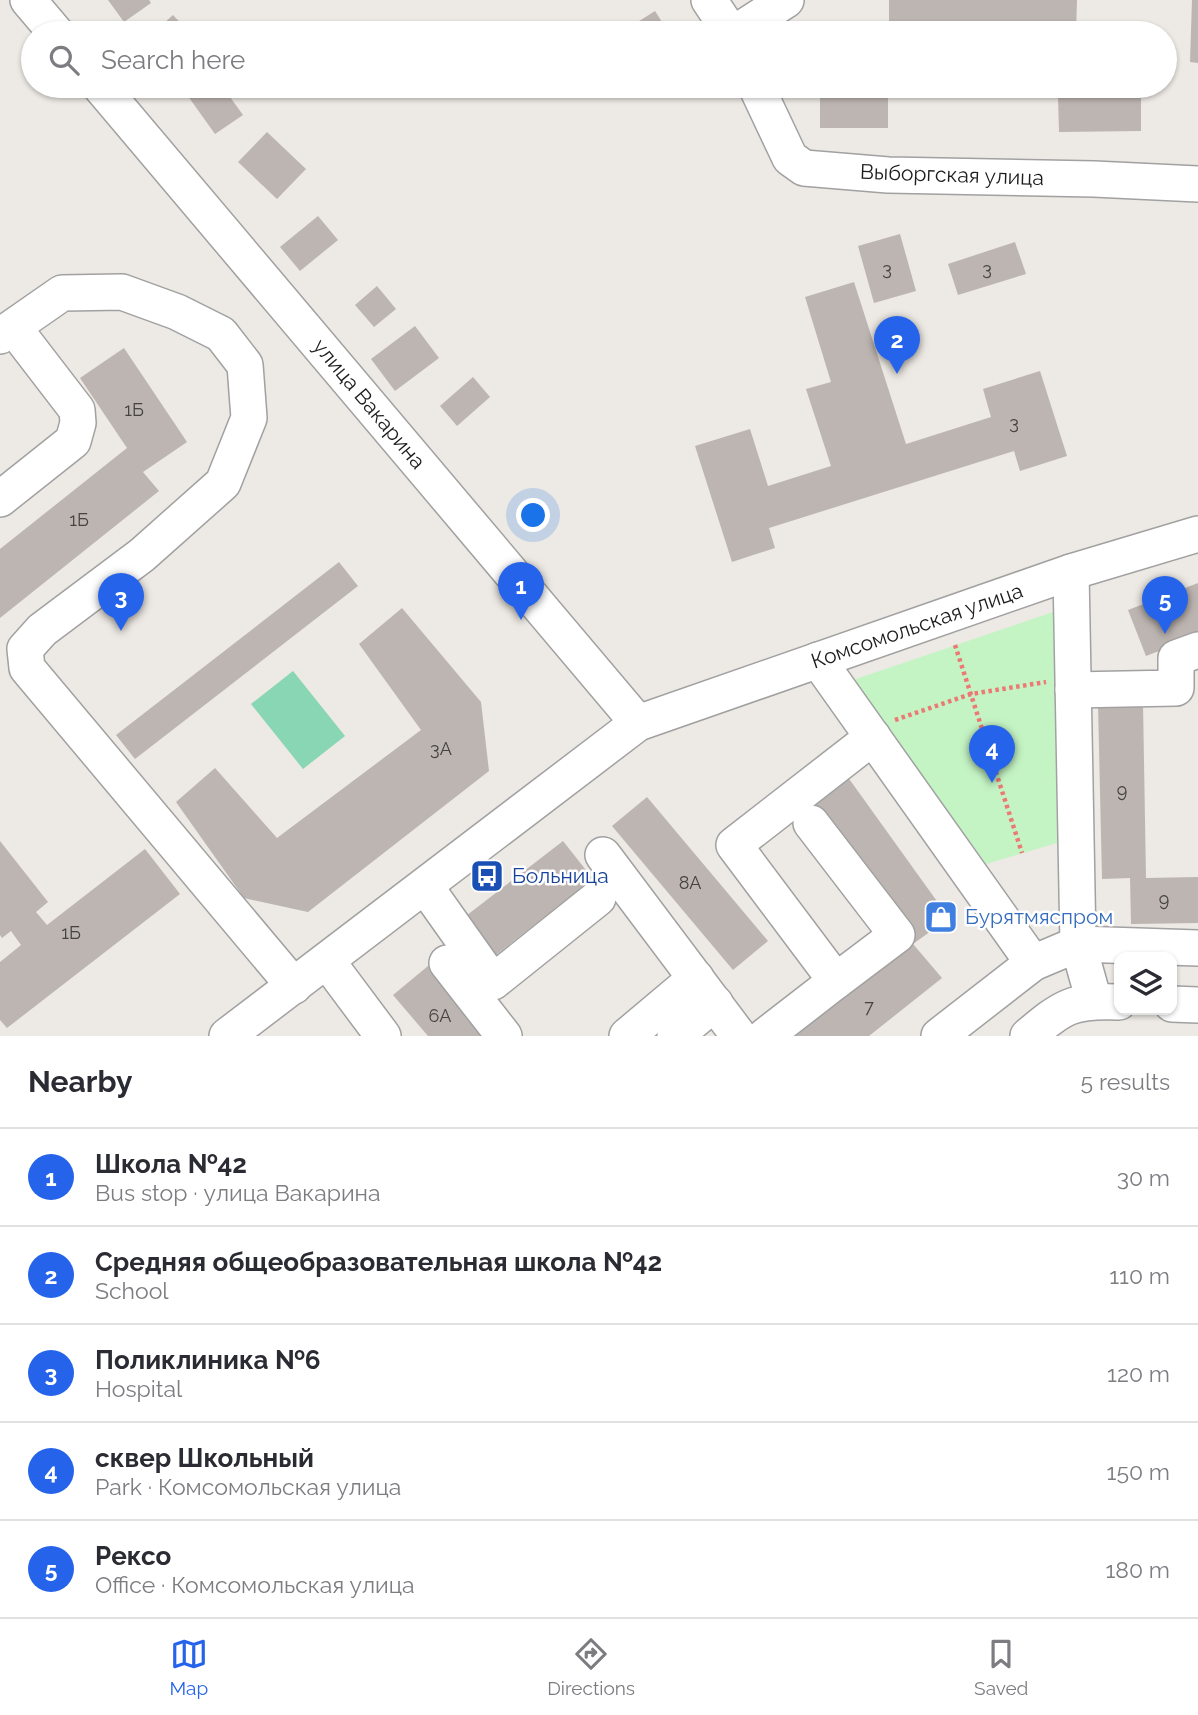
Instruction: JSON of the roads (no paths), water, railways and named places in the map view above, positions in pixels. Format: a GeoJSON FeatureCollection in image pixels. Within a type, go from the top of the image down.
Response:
{"type":"FeatureCollection","features":[{"type":"Feature","properties":{"kind":"street"},"geometry":{"type":"LineString","coordinates":[[28,0],[46,21]]}},
{"type":"Feature","properties":{"kind":"street"},"geometry":{"type":"LineString","coordinates":[[709,0],[724,21]]}},
{"type":"Feature","properties":{"kind":"street"},"geometry":{"type":"LineString","coordinates":[[752,21],[786,0]]}},
{"type":"Feature","properties":{"kind":"street","name":"улица Вакарина"},"geometry":{"type":"LineString","coordinates":[[110,98],[638,723]]}},
{"type":"Feature","properties":{"kind":"street","name":"Выборгская улица"},"geometry":{"type":"LineString","coordinates":[[762,98],[790,158],[804,168],[888,175],[1198,184]]}},
{"type":"Feature","properties":{"kind":"street"},"geometry":{"type":"LineString","coordinates":[[0,499],[73,441],[78,423],[77,410],[7,332],[62,293],[122,292],[177,312],[221,334],[245,365],[249,418],[223,483],[142,555],[42,629],[25,649],[27,668],[294,986]]}},
{"type":"Feature","properties":{"kind":"street","name":"Комсомольская улица"},"geometry":{"type":"LineString","coordinates":[[228,1036],[638,723],[1070,572],[1198,534]]}},
{"type":"Feature","properties":{"kind":"street"},"geometry":{"type":"LineString","coordinates":[[1028,1036],[1051,1017],[1073,1004],[1106,1001],[1078,944],[1063,685],[1070,572]]}},
{"type":"Feature","properties":{"kind":"street"},"geometry":{"type":"LineString","coordinates":[[1063,685],[1176,688],[1176,658],[1198,650]]}},
{"type":"Feature","properties":{"kind":"street"},"geometry":{"type":"LineString","coordinates":[[818,660],[879,730],[1033,963]]}},
{"type":"Feature","properties":{"kind":"street"},"geometry":{"type":"LineString","coordinates":[[836,981],[734,845],[879,730]]}},
{"type":"Feature","properties":{"kind":"street"},"geometry":{"type":"LineString","coordinates":[[765,1036],[897,934],[811,823]]}},
{"type":"Feature","properties":{"kind":"street"},"geometry":{"type":"LineString","coordinates":[[603,855],[739,1036]]}},
{"type":"Feature","properties":{"kind":"street"},"geometry":{"type":"LineString","coordinates":[[425,886],[493,982],[598,898]]}},
{"type":"Feature","properties":{"kind":"street"},"geometry":{"type":"LineString","coordinates":[[939,1036],[1033,963],[1078,944],[1198,947]]}},
{"type":"Feature","properties":{"kind":"street"},"geometry":{"type":"LineString","coordinates":[[327,961],[383,1036]]}},
{"type":"Feature","properties":{"kind":"street"},"geometry":{"type":"LineString","coordinates":[[447,963],[504,1036]]}},
{"type":"Feature","properties":{"kind":"street"},"geometry":{"type":"LineString","coordinates":[[627,1036],[706,991]]}},
{"type":"Feature","properties":{"kind":"street"},"geometry":{"type":"LineString","coordinates":[[675,1036],[706,991]]}},
{"type":"Feature","properties":{"kind":"street"},"geometry":{"type":"LineString","coordinates":[[1177,1004],[1198,1005]]}},
{"type":"Feature","properties":{"kind":"place","name":"Средняя общеобразовательная школа №42"},"geometry":{"type":"Point","coordinates":[897,374]}},
{"type":"Feature","properties":{"kind":"place","name":"Школа №42"},"geometry":{"type":"Point","coordinates":[521,620]}},
{"type":"Feature","properties":{"kind":"place","name":"Поликлиника №6"},"geometry":{"type":"Point","coordinates":[121,631]}},
{"type":"Feature","properties":{"kind":"place","name":"Рексо"},"geometry":{"type":"Point","coordinates":[1165,634]}},
{"type":"Feature","properties":{"kind":"place","name":"сквер Школьный"},"geometry":{"type":"Point","coordinates":[992,783]}},
{"type":"Feature","properties":{"kind":"place","name":"Больница"},"geometry":{"type":"Point","coordinates":[487,876]}},
{"type":"Feature","properties":{"kind":"place","name":"Бурятмяспром"},"geometry":{"type":"Point","coordinates":[941,917]}}]}
